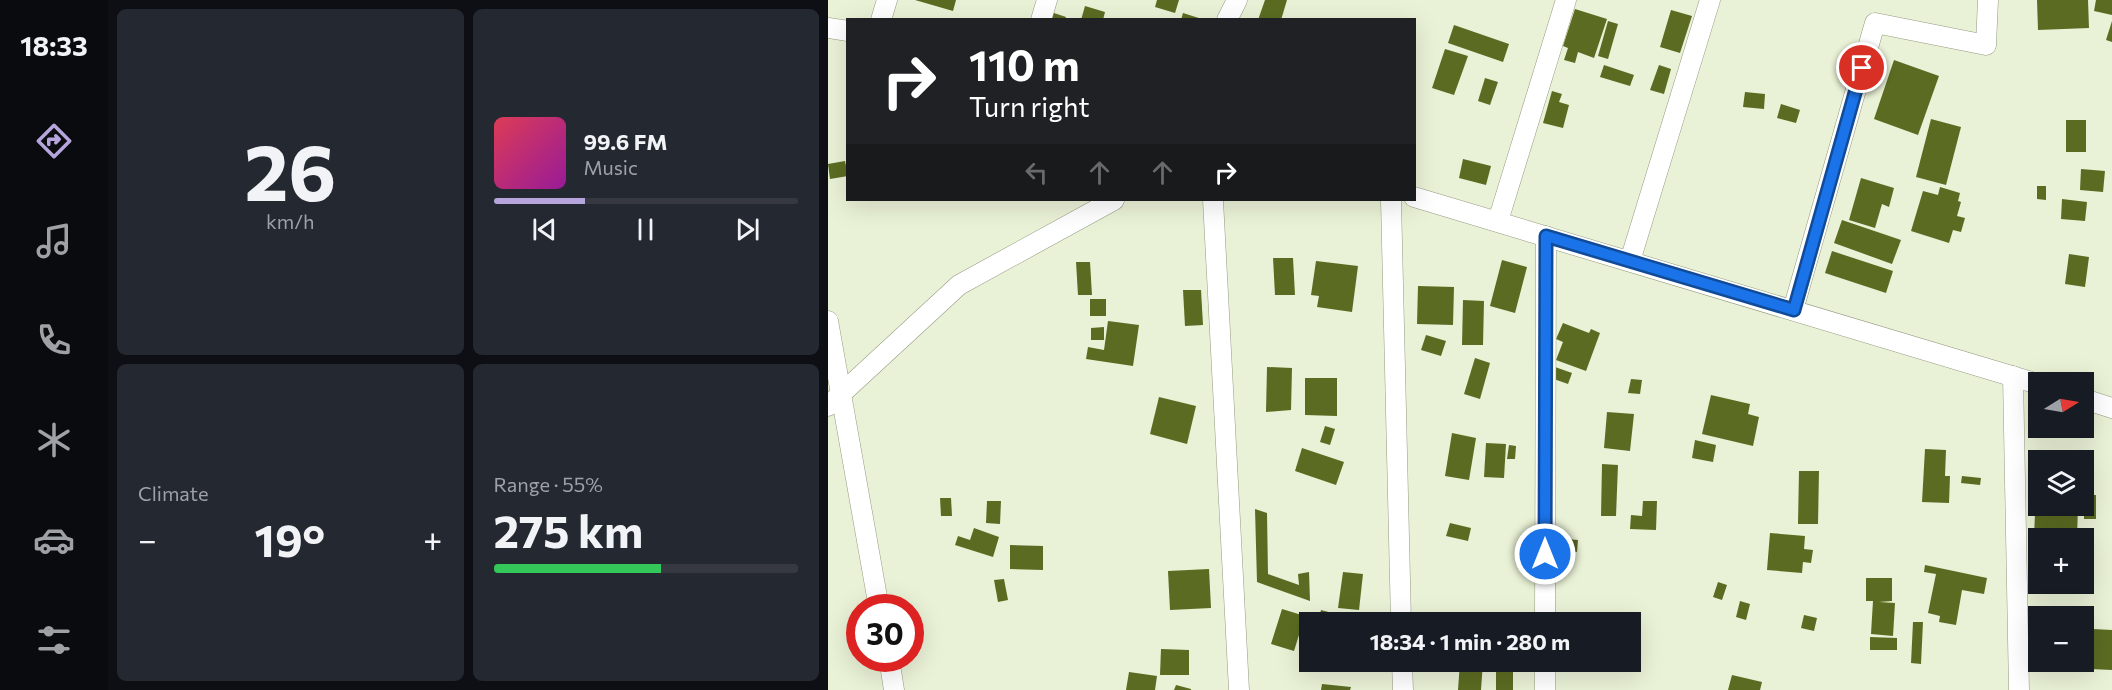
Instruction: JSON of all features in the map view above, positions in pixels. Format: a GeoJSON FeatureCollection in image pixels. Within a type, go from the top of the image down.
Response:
{"type":"FeatureCollection","features":[{"type":"Feature","properties":{"kind":"street"},"geometry":{"type":"LineString","coordinates":[[882,18],[887,0]]}},
{"type":"Feature","properties":{"kind":"street"},"geometry":{"type":"LineString","coordinates":[[1042,18],[1047,0]]}},
{"type":"Feature","properties":{"kind":"street"},"geometry":{"type":"LineString","coordinates":[[1228,18],[1237,0]]}},
{"type":"Feature","properties":{"kind":"street"},"geometry":{"type":"LineString","coordinates":[[1498,221],[1566,0]]}},
{"type":"Feature","properties":{"kind":"street"},"geometry":{"type":"LineString","coordinates":[[1630,261],[1710,0]]}},
{"type":"Feature","properties":{"kind":"street"},"geometry":{"type":"LineString","coordinates":[[1794,310],[1875,24],[1986,45],[1988,0]]}},
{"type":"Feature","properties":{"kind":"street"},"geometry":{"type":"LineString","coordinates":[[828,28],[846,31]]}},
{"type":"Feature","properties":{"kind":"street"},"geometry":{"type":"LineString","coordinates":[[1416,198],[2028,381]]}},
{"type":"Feature","properties":{"kind":"street"},"geometry":{"type":"LineString","coordinates":[[834,400],[958,285],[1112,201]]}},
{"type":"Feature","properties":{"kind":"street"},"geometry":{"type":"LineString","coordinates":[[1213,201],[1239,690]]}},
{"type":"Feature","properties":{"kind":"street"},"geometry":{"type":"LineString","coordinates":[[1391,201],[1401,612]]}},
{"type":"Feature","properties":{"kind":"street"},"geometry":{"type":"LineString","coordinates":[[1545,612],[1546,236]]}},
{"type":"Feature","properties":{"kind":"street"},"geometry":{"type":"LineString","coordinates":[[828,321],[834,400],[876,594]]}},
{"type":"Feature","properties":{"kind":"street"},"geometry":{"type":"LineString","coordinates":[[2013,376],[2019,690]]}},
{"type":"Feature","properties":{"kind":"street"},"geometry":{"type":"LineString","coordinates":[[2094,402],[2112,408]]}},
{"type":"Feature","properties":{"kind":"street"},"geometry":{"type":"LineString","coordinates":[[891,672],[894,690]]}},
{"type":"Feature","properties":{"kind":"street"},"geometry":{"type":"LineString","coordinates":[[1402,672],[1403,690]]}},
{"type":"Feature","properties":{"kind":"street"},"geometry":{"type":"LineString","coordinates":[[1545,672],[1545,690]]}},
{"type":"Feature","properties":{"kind":"building"},"geometry":{"type":"Polygon","coordinates":[[[915,0],[956,0],[953,11],[915,0]]]}},
{"type":"Feature","properties":{"kind":"building"},"geometry":{"type":"Polygon","coordinates":[[[1157,0],[1179,0],[1175,13],[1155,7],[1157,0]]]}},
{"type":"Feature","properties":{"kind":"building"},"geometry":{"type":"Polygon","coordinates":[[[1265,0],[1287,0],[1282,18],[1259,18],[1265,0]]]}},
{"type":"Feature","properties":{"kind":"building"},"geometry":{"type":"Polygon","coordinates":[[[2037,0],[2088,0],[2089,28],[2038,30],[2037,0]]]}},
{"type":"Feature","properties":{"kind":"building"},"geometry":{"type":"Polygon","coordinates":[[[2096,0],[2112,0],[2112,15],[2094,11],[2096,0]]]}},
{"type":"Feature","properties":{"kind":"building"},"geometry":{"type":"Polygon","coordinates":[[[1085,6],[1105,12],[1104,18],[1082,18],[1085,6]]]}},
{"type":"Feature","properties":{"kind":"building"},"geometry":{"type":"Polygon","coordinates":[[[1575,9],[1607,19],[1594,58],[1578,52],[1575,63],[1564,60],[1568,48],[1563,46],[1575,9]]]}},
{"type":"Feature","properties":{"kind":"building"},"geometry":{"type":"Polygon","coordinates":[[[1671,10],[1692,16],[1680,53],[1660,47],[1671,10]]]}},
{"type":"Feature","properties":{"kind":"building"},"geometry":{"type":"Polygon","coordinates":[[[1051,12],[1066,17],[1066,18],[1049,18],[1051,12]]]}},
{"type":"Feature","properties":{"kind":"building"},"geometry":{"type":"Polygon","coordinates":[[[1183,13],[1199,18],[1182,18],[1183,13]]]}},
{"type":"Feature","properties":{"kind":"building"},"geometry":{"type":"Polygon","coordinates":[[[1608,21],[1618,24],[1608,59],[1598,56],[1608,21]]]}},
{"type":"Feature","properties":{"kind":"building"},"geometry":{"type":"Polygon","coordinates":[[[2112,21],[2112,42],[2106,40],[2112,21]]]}},
{"type":"Feature","properties":{"kind":"building"},"geometry":{"type":"Polygon","coordinates":[[[1454,25],[1509,44],[1503,62],[1448,43],[1454,25]]]}},
{"type":"Feature","properties":{"kind":"building"},"geometry":{"type":"Polygon","coordinates":[[[1445,49],[1468,56],[1454,95],[1432,88],[1445,49]]]}},
{"type":"Feature","properties":{"kind":"building"},"geometry":{"type":"Polygon","coordinates":[[[1894,60],[1939,76],[1918,135],[1874,119],[1894,60]]]}},
{"type":"Feature","properties":{"kind":"building"},"geometry":{"type":"Polygon","coordinates":[[[1604,65],[1634,75],[1630,86],[1600,77],[1604,65]]]}},
{"type":"Feature","properties":{"kind":"building"},"geometry":{"type":"Polygon","coordinates":[[[1659,65],[1671,69],[1664,94],[1650,90],[1659,65]]]}},
{"type":"Feature","properties":{"kind":"building"},"geometry":{"type":"Polygon","coordinates":[[[1485,78],[1498,82],[1490,105],[1478,101],[1485,78]]]}},
{"type":"Feature","properties":{"kind":"building"},"geometry":{"type":"Polygon","coordinates":[[[1552,91],[1562,94],[1559,102],[1569,105],[1563,128],[1543,123],[1552,91]]]}},
{"type":"Feature","properties":{"kind":"building"},"geometry":{"type":"Polygon","coordinates":[[[1745,92],[1765,94],[1764,109],[1743,107],[1745,92]]]}},
{"type":"Feature","properties":{"kind":"building"},"geometry":{"type":"Polygon","coordinates":[[[1781,104],[1800,110],[1796,123],[1777,118],[1781,104]]]}},
{"type":"Feature","properties":{"kind":"building"},"geometry":{"type":"Polygon","coordinates":[[[1931,119],[1961,127],[1946,185],[1916,177],[1931,119]]]}},
{"type":"Feature","properties":{"kind":"building"},"geometry":{"type":"Polygon","coordinates":[[[2066,120],[2086,120],[2086,152],[2066,152],[2066,120]]]}},
{"type":"Feature","properties":{"kind":"building"},"geometry":{"type":"Polygon","coordinates":[[[1463,159],[1491,166],[1486,185],[1459,178],[1463,159]]]}},
{"type":"Feature","properties":{"kind":"building"},"geometry":{"type":"Polygon","coordinates":[[[845,161],[846,176],[830,179],[828,164],[845,161]]]}},
{"type":"Feature","properties":{"kind":"building"},"geometry":{"type":"Polygon","coordinates":[[[2081,169],[2105,171],[2103,192],[2080,190],[2081,169]]]}},
{"type":"Feature","properties":{"kind":"building"},"geometry":{"type":"Polygon","coordinates":[[[1861,178],[1894,188],[1889,207],[1882,204],[1875,228],[1849,220],[1861,178]]]}},
{"type":"Feature","properties":{"kind":"building"},"geometry":{"type":"Polygon","coordinates":[[[2037,186],[2046,186],[2046,200],[2037,199],[2037,186]]]}},
{"type":"Feature","properties":{"kind":"building"},"geometry":{"type":"Polygon","coordinates":[[[1940,187],[1960,193],[1958,201],[1961,202],[1957,216],[1965,218],[1961,232],[1953,230],[1949,243],[1911,231],[1923,191],[1938,195],[1940,187]]]}},
{"type":"Feature","properties":{"kind":"building"},"geometry":{"type":"Polygon","coordinates":[[[2062,199],[2087,202],[2085,221],[2061,219],[2062,199]]]}},
{"type":"Feature","properties":{"kind":"building"},"geometry":{"type":"Polygon","coordinates":[[[1842,220],[1901,240],[1892,264],[1834,243],[1842,220]]]}},
{"type":"Feature","properties":{"kind":"building"},"geometry":{"type":"Polygon","coordinates":[[[1832,251],[1893,271],[1886,293],[1825,273],[1832,251]]]}},
{"type":"Feature","properties":{"kind":"building"},"geometry":{"type":"Polygon","coordinates":[[[2069,254],[2089,257],[2085,287],[2065,284],[2069,254]]]}},
{"type":"Feature","properties":{"kind":"building"},"geometry":{"type":"Polygon","coordinates":[[[1273,258],[1293,258],[1295,295],[1275,295],[1273,258]]]}},
{"type":"Feature","properties":{"kind":"building"},"geometry":{"type":"Polygon","coordinates":[[[1502,260],[1527,267],[1515,313],[1490,306],[1502,260]]]}},
{"type":"Feature","properties":{"kind":"building"},"geometry":{"type":"Polygon","coordinates":[[[1316,261],[1358,266],[1352,312],[1317,307],[1319,296],[1311,295],[1316,261]]]}},
{"type":"Feature","properties":{"kind":"building"},"geometry":{"type":"Polygon","coordinates":[[[1076,262],[1090,262],[1092,295],[1078,295],[1076,262]]]}},
{"type":"Feature","properties":{"kind":"building"},"geometry":{"type":"Polygon","coordinates":[[[1418,286],[1454,287],[1453,325],[1417,324],[1418,286]]]}},
{"type":"Feature","properties":{"kind":"building"},"geometry":{"type":"Polygon","coordinates":[[[1183,290],[1201,290],[1203,325],[1185,326],[1183,290]]]}},
{"type":"Feature","properties":{"kind":"building"},"geometry":{"type":"Polygon","coordinates":[[[1090,299],[1106,299],[1106,316],[1090,316],[1090,299]]]}},
{"type":"Feature","properties":{"kind":"building"},"geometry":{"type":"Polygon","coordinates":[[[1463,300],[1484,301],[1483,345],[1462,345],[1463,300]]]}},
{"type":"Feature","properties":{"kind":"building"},"geometry":{"type":"Polygon","coordinates":[[[1108,321],[1139,325],[1133,366],[1086,359],[1088,347],[1104,350],[1108,321]]]}},
{"type":"Feature","properties":{"kind":"building"},"geometry":{"type":"Polygon","coordinates":[[[1563,323],[1589,333],[1591,329],[1600,333],[1586,371],[1556,360],[1563,342],[1556,339],[1563,323]]]}},
{"type":"Feature","properties":{"kind":"building"},"geometry":{"type":"Polygon","coordinates":[[[1104,327],[1104,340],[1091,340],[1091,328],[1104,327]]]}},
{"type":"Feature","properties":{"kind":"building"},"geometry":{"type":"Polygon","coordinates":[[[1426,335],[1446,341],[1441,356],[1421,350],[1426,335]]]}},
{"type":"Feature","properties":{"kind":"building"},"geometry":{"type":"Polygon","coordinates":[[[1475,358],[1490,363],[1480,399],[1464,394],[1475,358]]]}},
{"type":"Feature","properties":{"kind":"building"},"geometry":{"type":"Polygon","coordinates":[[[1267,367],[1292,368],[1291,410],[1266,412],[1267,367]]]}},
{"type":"Feature","properties":{"kind":"building"},"geometry":{"type":"Polygon","coordinates":[[[1555,367],[1572,373],[1568,384],[1551,378],[1555,367]]]}},
{"type":"Feature","properties":{"kind":"building"},"geometry":{"type":"Polygon","coordinates":[[[1305,378],[1337,378],[1337,416],[1305,415],[1305,378]]]}},
{"type":"Feature","properties":{"kind":"building"},"geometry":{"type":"Polygon","coordinates":[[[1631,379],[1642,380],[1640,394],[1628,393],[1631,379]]]}},
{"type":"Feature","properties":{"kind":"building"},"geometry":{"type":"Polygon","coordinates":[[[1711,395],[1750,404],[1748,414],[1759,417],[1753,446],[1702,434],[1711,395]]]}},
{"type":"Feature","properties":{"kind":"building"},"geometry":{"type":"Polygon","coordinates":[[[1159,397],[1196,406],[1187,444],[1150,434],[1159,397]]]}},
{"type":"Feature","properties":{"kind":"building"},"geometry":{"type":"Polygon","coordinates":[[[1607,412],[1634,414],[1630,451],[1604,448],[1607,412]]]}},
{"type":"Feature","properties":{"kind":"building"},"geometry":{"type":"Polygon","coordinates":[[[1325,426],[1335,429],[1330,445],[1320,442],[1325,426]]]}},
{"type":"Feature","properties":{"kind":"building"},"geometry":{"type":"Polygon","coordinates":[[[1452,433],[1476,438],[1469,480],[1445,476],[1452,433]]]}},
{"type":"Feature","properties":{"kind":"building"},"geometry":{"type":"Polygon","coordinates":[[[1695,440],[1716,445],[1713,462],[1692,458],[1695,440]]]}},
{"type":"Feature","properties":{"kind":"building"},"geometry":{"type":"Polygon","coordinates":[[[1486,443],[1506,444],[1504,478],[1484,477],[1486,443]]]}},
{"type":"Feature","properties":{"kind":"building"},"geometry":{"type":"Polygon","coordinates":[[[1509,445],[1516,446],[1515,459],[1507,459],[1509,445]]]}},
{"type":"Feature","properties":{"kind":"building"},"geometry":{"type":"Polygon","coordinates":[[[1302,448],[1344,462],[1336,485],[1295,471],[1302,448]]]}},
{"type":"Feature","properties":{"kind":"building"},"geometry":{"type":"Polygon","coordinates":[[[1925,449],[1946,450],[1945,476],[1950,476],[1949,503],[1922,502],[1925,449]]]}},
{"type":"Feature","properties":{"kind":"building"},"geometry":{"type":"Polygon","coordinates":[[[1602,464],[1618,465],[1616,516],[1601,516],[1602,464]]]}},
{"type":"Feature","properties":{"kind":"building"},"geometry":{"type":"Polygon","coordinates":[[[1799,471],[1819,471],[1818,524],[1798,524],[1799,471]]]}},
{"type":"Feature","properties":{"kind":"building"},"geometry":{"type":"Polygon","coordinates":[[[1962,476],[1981,478],[1980,485],[1961,483],[1962,476]]]}},
{"type":"Feature","properties":{"kind":"building"},"geometry":{"type":"Polygon","coordinates":[[[2094,495],[2096,495],[2096,519],[2084,519],[2084,516],[2094,516],[2094,495]]]}},
{"type":"Feature","properties":{"kind":"building"},"geometry":{"type":"Polygon","coordinates":[[[940,498],[951,498],[952,516],[941,516],[940,498]]]}},
{"type":"Feature","properties":{"kind":"building"},"geometry":{"type":"Polygon","coordinates":[[[987,501],[1001,501],[1000,524],[986,523],[987,501]]]}},
{"type":"Feature","properties":{"kind":"building"},"geometry":{"type":"Polygon","coordinates":[[[1643,501],[1657,501],[1656,530],[1630,529],[1631,515],[1642,516],[1643,501]]]}},
{"type":"Feature","properties":{"kind":"building"},"geometry":{"type":"Polygon","coordinates":[[[1255,509],[1267,513],[1268,574],[1299,585],[1298,574],[1309,572],[1310,601],[1257,582],[1255,509]]]}},
{"type":"Feature","properties":{"kind":"building"},"geometry":{"type":"Polygon","coordinates":[[[2035,516],[2078,516],[2077,528],[2034,528],[2035,516]]]}},
{"type":"Feature","properties":{"kind":"building"},"geometry":{"type":"Polygon","coordinates":[[[1450,523],[1471,528],[1468,541],[1446,536],[1450,523]]]}},
{"type":"Feature","properties":{"kind":"building"},"geometry":{"type":"Polygon","coordinates":[[[974,528],[999,537],[993,557],[955,545],[958,536],[970,540],[974,528]]]}},
{"type":"Feature","properties":{"kind":"building"},"geometry":{"type":"Polygon","coordinates":[[[1770,533],[1805,536],[1804,549],[1813,550],[1811,563],[1803,562],[1802,573],[1767,570],[1770,533]]]}},
{"type":"Feature","properties":{"kind":"building"},"geometry":{"type":"Polygon","coordinates":[[[1567,539],[1578,540],[1577,552],[1566,550],[1567,539]]]}},
{"type":"Feature","properties":{"kind":"building"},"geometry":{"type":"Polygon","coordinates":[[[1010,545],[1043,546],[1043,570],[1010,569],[1010,545]]]}},
{"type":"Feature","properties":{"kind":"building"},"geometry":{"type":"Polygon","coordinates":[[[1925,565],[1987,578],[1984,594],[1962,590],[1956,625],[1939,622],[1940,616],[1928,613],[1936,574],[1924,572],[1925,565]]]}},
{"type":"Feature","properties":{"kind":"building"},"geometry":{"type":"Polygon","coordinates":[[[1209,569],[1211,608],[1170,610],[1168,571],[1209,569]]]}},
{"type":"Feature","properties":{"kind":"building"},"geometry":{"type":"Polygon","coordinates":[[[1343,572],[1363,574],[1359,610],[1338,608],[1343,572]]]}},
{"type":"Feature","properties":{"kind":"building"},"geometry":{"type":"Polygon","coordinates":[[[1866,578],[1892,578],[1892,601],[1879,602],[1895,603],[1893,636],[1871,634],[1873,601],[1866,601],[1866,578]]]}},
{"type":"Feature","properties":{"kind":"building"},"geometry":{"type":"Polygon","coordinates":[[[1004,579],[1008,600],[998,602],[994,580],[1004,579]]]}},
{"type":"Feature","properties":{"kind":"building"},"geometry":{"type":"Polygon","coordinates":[[[1718,582],[1727,585],[1722,600],[1713,597],[1718,582]]]}},
{"type":"Feature","properties":{"kind":"building"},"geometry":{"type":"Polygon","coordinates":[[[1740,601],[1750,604],[1746,620],[1736,617],[1740,601]]]}},
{"type":"Feature","properties":{"kind":"building"},"geometry":{"type":"Polygon","coordinates":[[[1282,609],[1299,614],[1299,635],[1294,651],[1271,644],[1282,609]]]}},
{"type":"Feature","properties":{"kind":"building"},"geometry":{"type":"Polygon","coordinates":[[[1804,615],[1817,618],[1814,631],[1801,628],[1804,615]]]}},
{"type":"Feature","properties":{"kind":"building"},"geometry":{"type":"Polygon","coordinates":[[[1913,622],[1923,622],[1921,664],[1911,663],[1913,622]]]}},
{"type":"Feature","properties":{"kind":"building"},"geometry":{"type":"Polygon","coordinates":[[[2094,629],[2112,630],[2112,670],[2094,669],[2094,629]]]}},
{"type":"Feature","properties":{"kind":"building"},"geometry":{"type":"Polygon","coordinates":[[[1870,637],[1897,638],[1897,650],[1870,650],[1870,637]]]}},
{"type":"Feature","properties":{"kind":"building"},"geometry":{"type":"Polygon","coordinates":[[[1161,649],[1189,650],[1189,675],[1160,675],[1161,649]]]}},
{"type":"Feature","properties":{"kind":"building"},"geometry":{"type":"Polygon","coordinates":[[[1129,672],[1157,676],[1155,690],[1126,690],[1129,672]]]}},
{"type":"Feature","properties":{"kind":"building"},"geometry":{"type":"Polygon","coordinates":[[[1459,672],[1482,672],[1481,690],[1458,690],[1459,672]]]}},
{"type":"Feature","properties":{"kind":"building"},"geometry":{"type":"Polygon","coordinates":[[[1496,672],[1513,672],[1513,690],[1496,690],[1496,672]]]}},
{"type":"Feature","properties":{"kind":"building"},"geometry":{"type":"Polygon","coordinates":[[[1732,675],[1762,682],[1760,690],[1728,690],[1732,675]]]}},
{"type":"Feature","properties":{"kind":"building"},"geometry":{"type":"Polygon","coordinates":[[[1322,684],[1351,687],[1350,690],[1321,690],[1322,684]]]}},
{"type":"Feature","properties":{"kind":"building"},"geometry":{"type":"Polygon","coordinates":[[[1176,685],[1191,689],[1191,690],[1174,690],[1176,685]]]}},
{"type":"Feature","properties":{"kind":"route"},"geometry":{"type":"LineString","coordinates":[[1545,554],[1546,236],[1794,310],[1862,68]]}}]}
